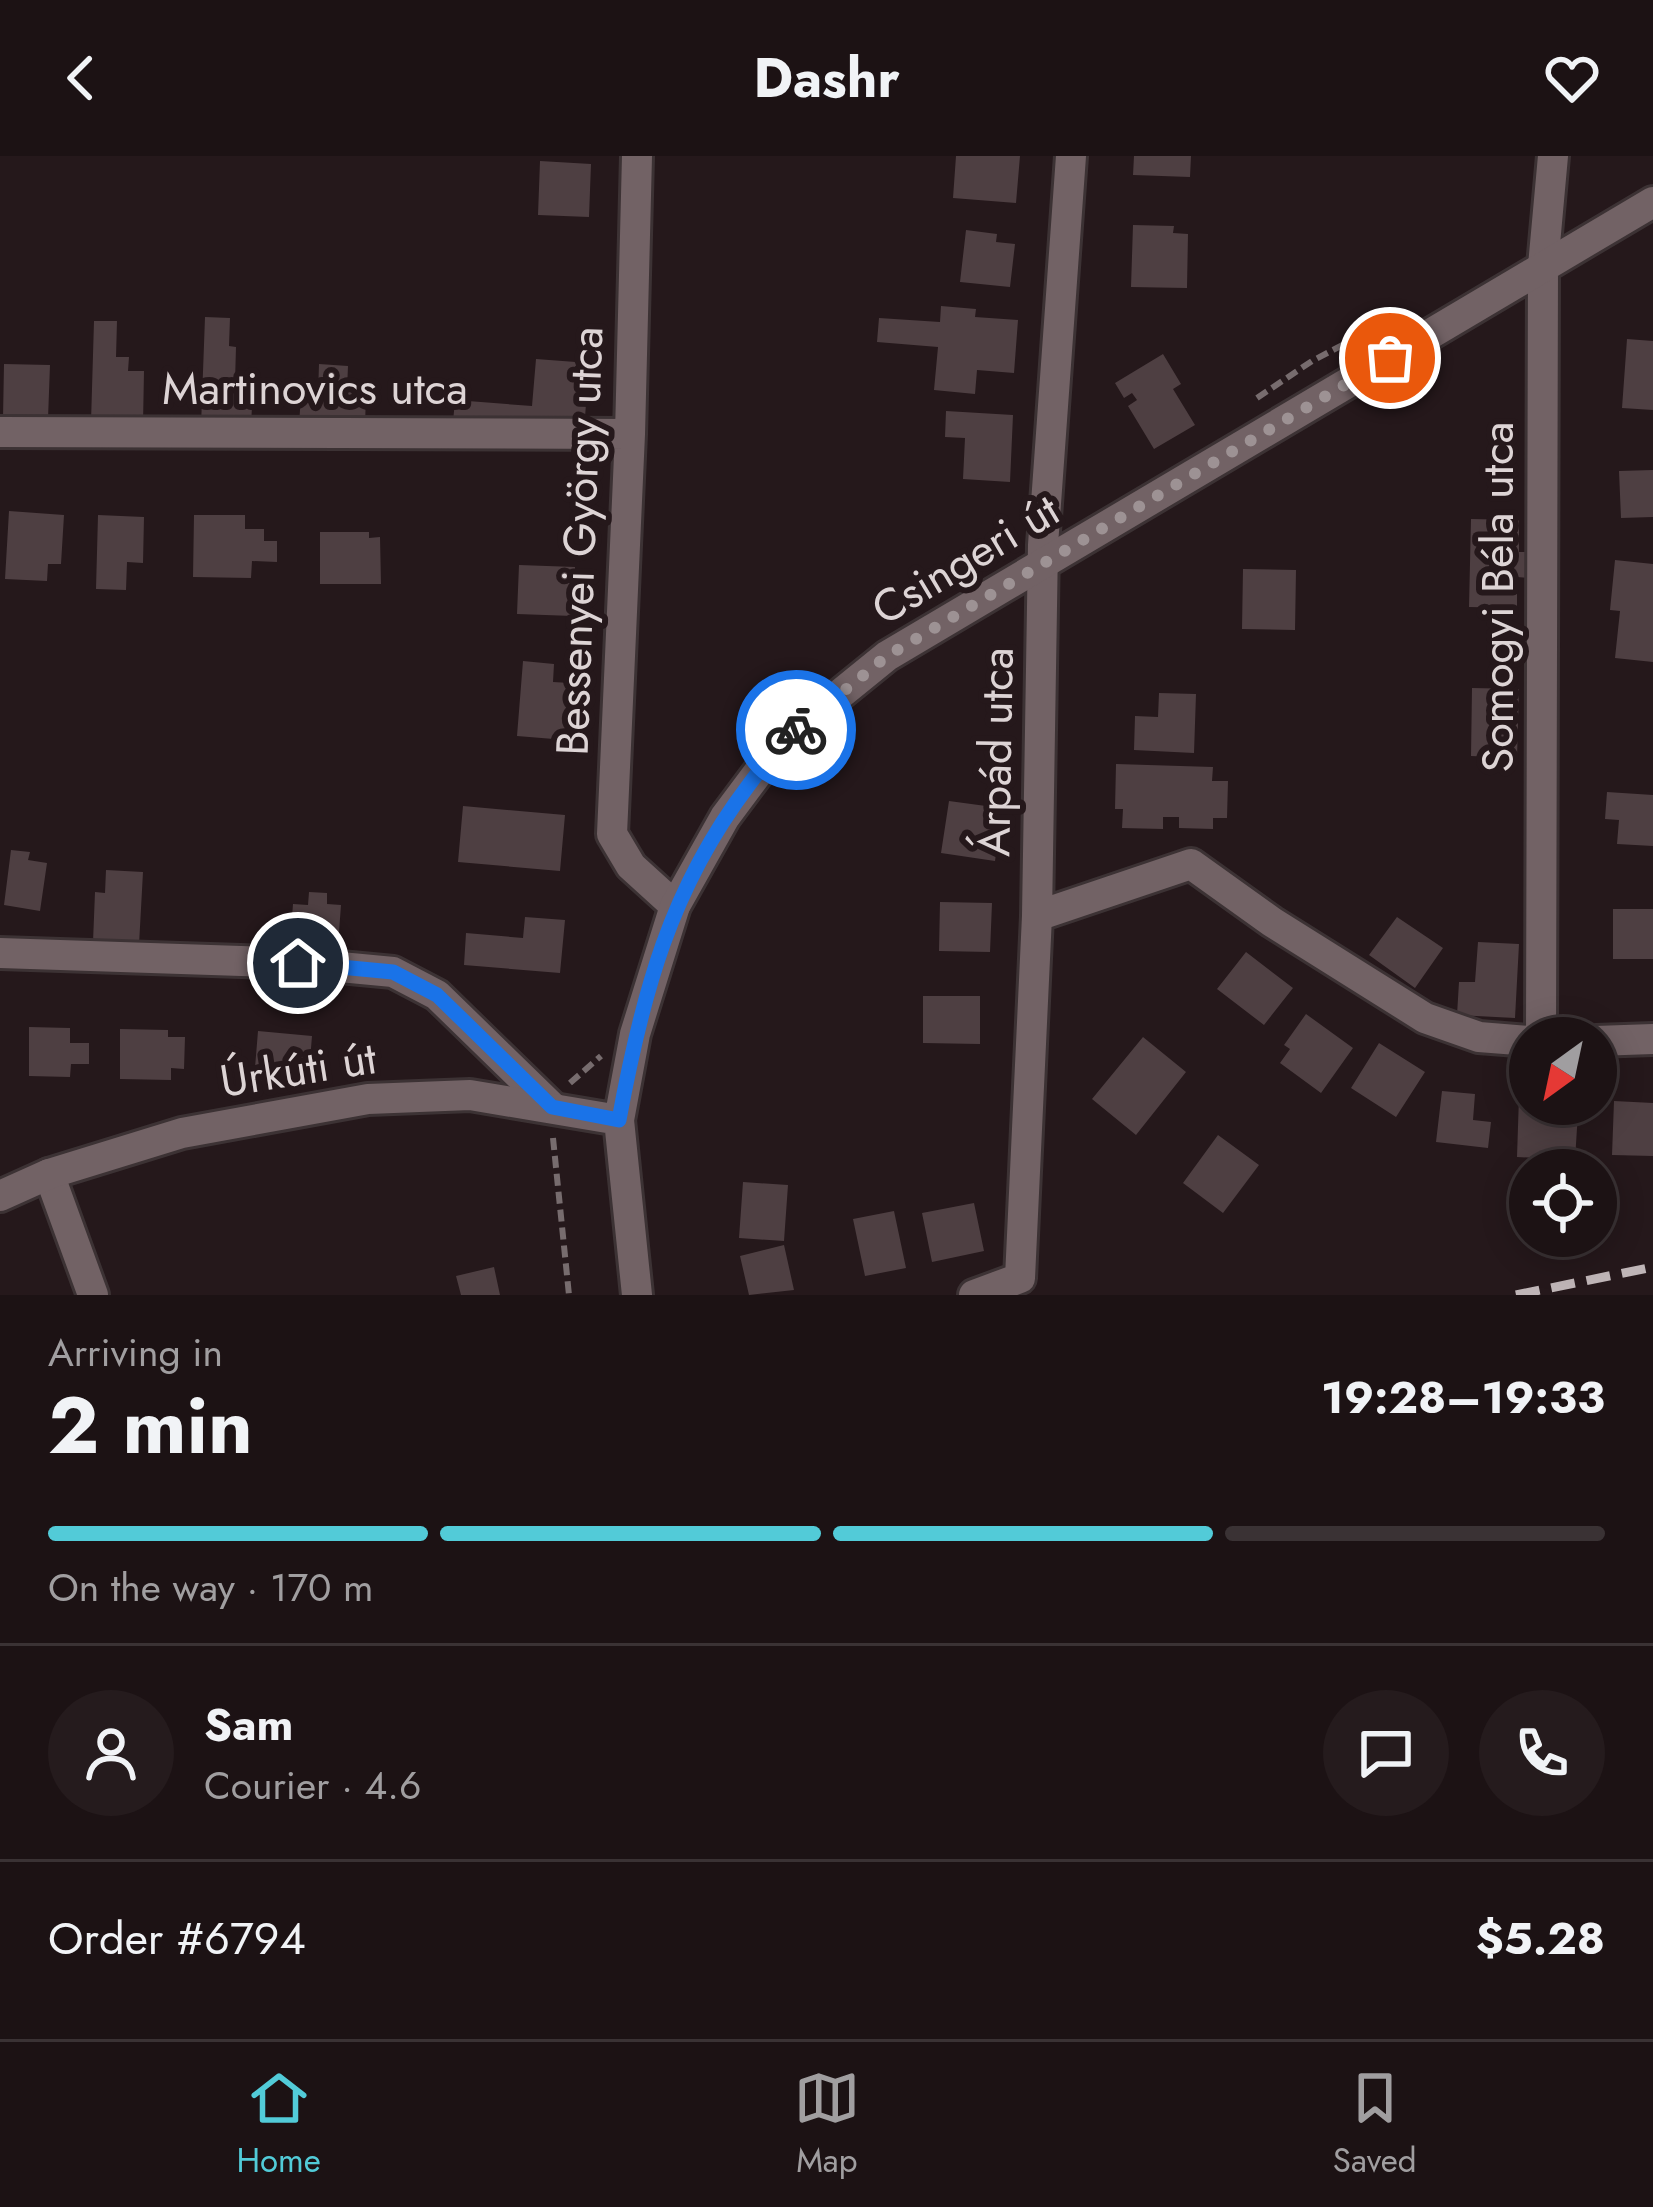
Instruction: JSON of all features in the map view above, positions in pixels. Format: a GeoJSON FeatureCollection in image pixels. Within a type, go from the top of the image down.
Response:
{"type":"FeatureCollection","features":[{"type":"Feature","properties":{"kind":"street","name":"Bessenyei György utca"},"geometry":{"type":"LineString","coordinates":[[638,156],[631,434],[612,834],[631,866],[675,906]]}},
{"type":"Feature","properties":{"kind":"street","name":"Árpád utca"},"geometry":{"type":"LineString","coordinates":[[974,1295],[1020,1278],[1037,916],[1044,564],[1071,156]]}},
{"type":"Feature","properties":{"kind":"street","name":"Somogyi Béla utca"},"geometry":{"type":"LineString","coordinates":[[1541,1017],[1543,266],[1552,156]]}},
{"type":"Feature","properties":{"kind":"street","name":"Csingeri út"},"geometry":{"type":"LineString","coordinates":[[637,1295],[619,1120],[635,1034],[675,906],[725,817],[781,742],[887,656],[1653,202]]}},
{"type":"Feature","properties":{"kind":"street","name":"Martinovics utca"},"geometry":{"type":"LineString","coordinates":[[0,431],[631,434]]}},
{"type":"Feature","properties":{"kind":"street"},"geometry":{"type":"LineString","coordinates":[[1037,916],[1191,864],[1272,922],[1424,1018],[1479,1037],[1509,1039]]}},
{"type":"Feature","properties":{"kind":"street"},"geometry":{"type":"LineString","coordinates":[[0,952],[276,962],[393,972],[437,995],[552,1107]]}},
{"type":"Feature","properties":{"kind":"street"},"geometry":{"type":"LineString","coordinates":[[1617,1040],[1653,1039]]}},
{"type":"Feature","properties":{"kind":"street","name":"Úrkúti út"},"geometry":{"type":"LineString","coordinates":[[0,1196],[49,1174],[182,1133],[368,1099],[470,1094],[619,1120]]}},
{"type":"Feature","properties":{"kind":"street"},"geometry":{"type":"LineString","coordinates":[[49,1174],[92,1295]]}},
{"type":"Feature","properties":{"kind":"path"},"geometry":{"type":"LineString","coordinates":[[556,1188],[569,1295]]}},
{"type":"Feature","properties":{"kind":"building"},"geometry":{"type":"Polygon","coordinates":[[[956,156],[1020,156],[1016,203],[953,198],[956,156]]]}},
{"type":"Feature","properties":{"kind":"building"},"geometry":{"type":"Polygon","coordinates":[[[1134,156],[1191,156],[1190,177],[1133,175],[1134,156]]]}},
{"type":"Feature","properties":{"kind":"building"},"geometry":{"type":"Polygon","coordinates":[[[540,161],[591,164],[589,217],[538,215],[540,161]]]}},
{"type":"Feature","properties":{"kind":"building"},"geometry":{"type":"Polygon","coordinates":[[[1133,225],[1174,226],[1173,233],[1188,234],[1187,288],[1131,287],[1133,225]]]}},
{"type":"Feature","properties":{"kind":"building"},"geometry":{"type":"Polygon","coordinates":[[[966,230],[997,234],[996,242],[1015,244],[1010,287],[960,282],[966,230]]]}},
{"type":"Feature","properties":{"kind":"building"},"geometry":{"type":"Polygon","coordinates":[[[941,306],[976,309],[975,317],[1018,320],[1014,373],[977,370],[975,394],[934,390],[938,347],[877,342],[879,318],[940,322],[941,306]]]}},
{"type":"Feature","properties":{"kind":"building"},"geometry":{"type":"Polygon","coordinates":[[[205,317],[230,318],[229,346],[236,347],[235,382],[253,383],[251,428],[201,426],[205,317]]]}},
{"type":"Feature","properties":{"kind":"building"},"geometry":{"type":"Polygon","coordinates":[[[94,321],[117,321],[116,357],[129,357],[128,371],[144,371],[143,424],[91,422],[94,321]]]}},
{"type":"Feature","properties":{"kind":"building"},"geometry":{"type":"Polygon","coordinates":[[[1627,339],[1653,341],[1653,410],[1622,408],[1627,339]]]}},
{"type":"Feature","properties":{"kind":"building"},"geometry":{"type":"Polygon","coordinates":[[[1163,354],[1181,384],[1173,389],[1195,425],[1154,449],[1128,406],[1137,400],[1132,393],[1124,398],[1115,383],[1163,354]]]}},
{"type":"Feature","properties":{"kind":"building"},"geometry":{"type":"Polygon","coordinates":[[[536,359],[589,363],[584,431],[453,422],[455,400],[532,406],[536,359]]]}},
{"type":"Feature","properties":{"kind":"building"},"geometry":{"type":"Polygon","coordinates":[[[4,364],[50,365],[48,419],[3,418],[4,364]]]}},
{"type":"Feature","properties":{"kind":"building"},"geometry":{"type":"Polygon","coordinates":[[[319,364],[348,366],[347,390],[366,391],[365,428],[299,425],[301,395],[318,395],[319,364]]]}},
{"type":"Feature","properties":{"kind":"building"},"geometry":{"type":"Polygon","coordinates":[[[946,411],[1013,415],[1010,482],[963,479],[965,438],[945,437],[946,411]]]}},
{"type":"Feature","properties":{"kind":"building"},"geometry":{"type":"Polygon","coordinates":[[[1653,470],[1653,517],[1621,518],[1619,471],[1653,470]]]}},
{"type":"Feature","properties":{"kind":"building"},"geometry":{"type":"Polygon","coordinates":[[[9,511],[64,515],[61,564],[48,564],[47,581],[5,579],[9,511]]]}},
{"type":"Feature","properties":{"kind":"building"},"geometry":{"type":"Polygon","coordinates":[[[98,515],[144,517],[143,563],[127,562],[126,590],[96,589],[98,515]]]}},
{"type":"Feature","properties":{"kind":"building"},"geometry":{"type":"Polygon","coordinates":[[[194,515],[245,515],[245,529],[264,529],[264,541],[277,541],[277,562],[252,561],[251,578],[193,577],[194,515]]]}},
{"type":"Feature","properties":{"kind":"building"},"geometry":{"type":"Polygon","coordinates":[[[1471,519],[1519,520],[1519,552],[1531,552],[1531,578],[1517,577],[1517,608],[1469,607],[1471,519]]]}},
{"type":"Feature","properties":{"kind":"building"},"geometry":{"type":"Polygon","coordinates":[[[320,532],[369,532],[369,538],[380,537],[381,584],[320,584],[320,532]]]}},
{"type":"Feature","properties":{"kind":"building"},"geometry":{"type":"Polygon","coordinates":[[[1615,560],[1653,564],[1653,662],[1615,658],[1620,611],[1610,610],[1615,560]]]}},
{"type":"Feature","properties":{"kind":"building"},"geometry":{"type":"Polygon","coordinates":[[[519,565],[575,567],[573,616],[517,614],[519,565]]]}},
{"type":"Feature","properties":{"kind":"building"},"geometry":{"type":"Polygon","coordinates":[[[1243,569],[1296,570],[1295,630],[1242,629],[1243,569]]]}},
{"type":"Feature","properties":{"kind":"building"},"geometry":{"type":"Polygon","coordinates":[[[523,661],[554,664],[553,682],[570,683],[566,740],[517,736],[523,661]]]}},
{"type":"Feature","properties":{"kind":"building"},"geometry":{"type":"Polygon","coordinates":[[[1472,688],[1519,689],[1517,758],[1471,756],[1472,688]]]}},
{"type":"Feature","properties":{"kind":"building"},"geometry":{"type":"Polygon","coordinates":[[[1159,693],[1196,694],[1194,753],[1134,750],[1135,716],[1158,717],[1159,693]]]}},
{"type":"Feature","properties":{"kind":"building"},"geometry":{"type":"Polygon","coordinates":[[[1116,764],[1213,767],[1212,781],[1228,781],[1227,818],[1213,818],[1213,829],[1179,828],[1179,817],[1163,817],[1163,829],[1122,828],[1123,809],[1115,809],[1116,764]]]}},
{"type":"Feature","properties":{"kind":"building"},"geometry":{"type":"Polygon","coordinates":[[[1607,792],[1653,795],[1653,846],[1617,844],[1619,820],[1605,819],[1607,792]]]}},
{"type":"Feature","properties":{"kind":"building"},"geometry":{"type":"Polygon","coordinates":[[[949,801],[986,806],[984,815],[1001,818],[995,861],[941,853],[949,801]]]}},
{"type":"Feature","properties":{"kind":"building"},"geometry":{"type":"Polygon","coordinates":[[[463,806],[565,815],[560,871],[458,862],[463,806]]]}},
{"type":"Feature","properties":{"kind":"building"},"geometry":{"type":"Polygon","coordinates":[[[11,850],[30,852],[28,860],[47,863],[40,911],[4,905],[11,850]]]}},
{"type":"Feature","properties":{"kind":"building"},"geometry":{"type":"Polygon","coordinates":[[[106,870],[143,872],[139,945],[93,942],[95,892],[105,893],[106,870]]]}},
{"type":"Feature","properties":{"kind":"building"},"geometry":{"type":"Polygon","coordinates":[[[309,892],[327,893],[327,904],[341,905],[337,959],[289,956],[293,904],[308,905],[309,892]]]}},
{"type":"Feature","properties":{"kind":"building"},"geometry":{"type":"Polygon","coordinates":[[[940,902],[992,903],[990,952],[939,951],[940,902]]]}},
{"type":"Feature","properties":{"kind":"building"},"geometry":{"type":"Polygon","coordinates":[[[1613,909],[1653,909],[1653,959],[1613,959],[1613,909]]]}},
{"type":"Feature","properties":{"kind":"building"},"geometry":{"type":"Polygon","coordinates":[[[525,917],[565,920],[560,973],[464,965],[466,933],[523,938],[525,917]]]}},
{"type":"Feature","properties":{"kind":"building"},"geometry":{"type":"Polygon","coordinates":[[[1397,917],[1443,948],[1415,988],[1369,955],[1397,917]]]}},
{"type":"Feature","properties":{"kind":"building"},"geometry":{"type":"Polygon","coordinates":[[[1478,942],[1519,944],[1515,1017],[1457,1015],[1459,982],[1475,982],[1478,942]]]}},
{"type":"Feature","properties":{"kind":"building"},"geometry":{"type":"Polygon","coordinates":[[[1246,952],[1293,988],[1264,1025],[1217,989],[1246,952]]]}},
{"type":"Feature","properties":{"kind":"building"},"geometry":{"type":"Polygon","coordinates":[[[923,996],[980,996],[980,1044],[923,1043],[923,996]]]}},
{"type":"Feature","properties":{"kind":"building"},"geometry":{"type":"Polygon","coordinates":[[[1306,1014],[1353,1048],[1321,1093],[1280,1063],[1290,1049],[1284,1045],[1306,1014]]]}},
{"type":"Feature","properties":{"kind":"building"},"geometry":{"type":"Polygon","coordinates":[[[29,1027],[70,1028],[70,1043],[89,1043],[89,1064],[71,1064],[70,1077],[29,1076],[29,1027]]]}},
{"type":"Feature","properties":{"kind":"building"},"geometry":{"type":"Polygon","coordinates":[[[120,1029],[168,1030],[168,1037],[185,1037],[184,1069],[171,1068],[171,1080],[120,1079],[120,1029]]]}},
{"type":"Feature","properties":{"kind":"building"},"geometry":{"type":"Polygon","coordinates":[[[258,1031],[312,1036],[308,1085],[254,1080],[258,1031]]]}},
{"type":"Feature","properties":{"kind":"building"},"geometry":{"type":"Polygon","coordinates":[[[1143,1037],[1186,1072],[1136,1135],[1092,1099],[1143,1037]]]}},
{"type":"Feature","properties":{"kind":"building"},"geometry":{"type":"Polygon","coordinates":[[[1379,1043],[1425,1072],[1396,1117],[1351,1088],[1379,1043]]]}},
{"type":"Feature","properties":{"kind":"building"},"geometry":{"type":"Polygon","coordinates":[[[1442,1091],[1475,1094],[1473,1120],[1491,1122],[1488,1148],[1436,1142],[1442,1091]]]}},
{"type":"Feature","properties":{"kind":"building"},"geometry":{"type":"Polygon","coordinates":[[[1617,1101],[1653,1103],[1653,1156],[1617,1155],[1617,1149],[1612,1149],[1617,1101]]]}},
{"type":"Feature","properties":{"kind":"building"},"geometry":{"type":"Polygon","coordinates":[[[1518,1125],[1577,1125],[1576,1149],[1517,1149],[1518,1125]]]}},
{"type":"Feature","properties":{"kind":"building"},"geometry":{"type":"Polygon","coordinates":[[[1218,1135],[1259,1165],[1223,1213],[1183,1183],[1218,1135]]]}},
{"type":"Feature","properties":{"kind":"building"},"geometry":{"type":"Polygon","coordinates":[[[743,1182],[788,1185],[784,1241],[739,1238],[743,1182]]]}},
{"type":"Feature","properties":{"kind":"building"},"geometry":{"type":"Polygon","coordinates":[[[974,1203],[984,1251],[932,1262],[922,1213],[974,1203]]]}},
{"type":"Feature","properties":{"kind":"building"},"geometry":{"type":"Polygon","coordinates":[[[894,1211],[906,1268],[865,1276],[853,1219],[894,1211]]]}},
{"type":"Feature","properties":{"kind":"building"},"geometry":{"type":"Polygon","coordinates":[[[784,1245],[794,1290],[749,1295],[740,1256],[784,1245]]]}},
{"type":"Feature","properties":{"kind":"building"},"geometry":{"type":"Polygon","coordinates":[[[494,1267],[500,1295],[461,1295],[456,1276],[494,1267]]]}},
{"type":"Feature","properties":{"kind":"railway"},"geometry":{"type":"LineString","coordinates":[[1516,1295],[1653,1267]]}},
{"type":"Feature","properties":{"kind":"way so far"},"geometry":{"type":"LineString","coordinates":[[796,730],[887,656],[1390,358]]}},
{"type":"Feature","properties":{"kind":"route"},"geometry":{"type":"LineString","coordinates":[[298,963],[393,972],[437,995],[552,1107],[619,1120],[635,1034],[675,906],[725,817],[781,742],[796,730]]}}]}
